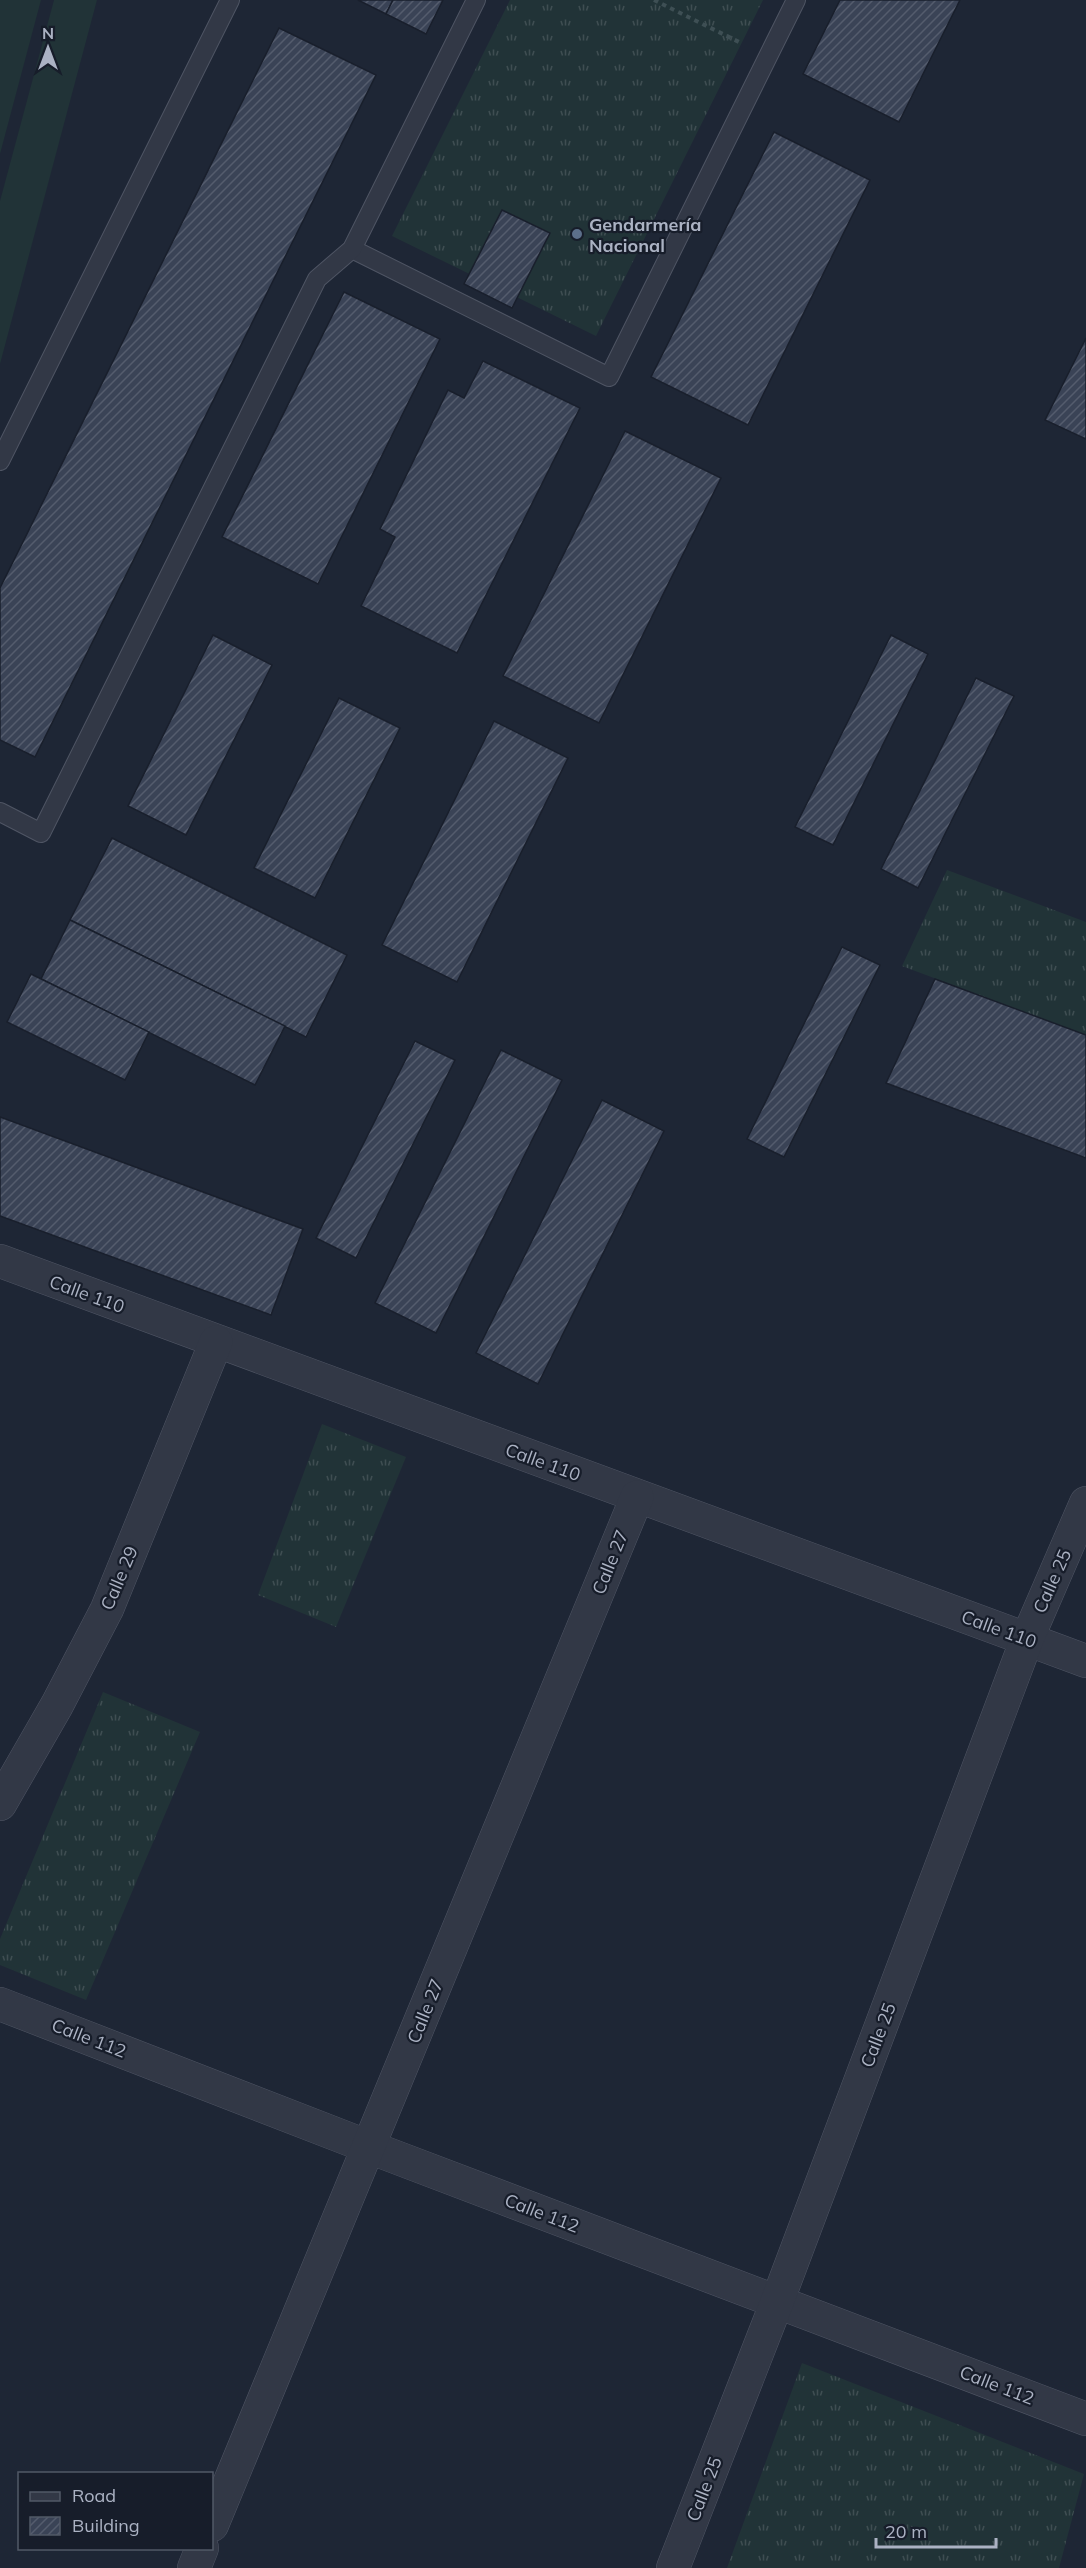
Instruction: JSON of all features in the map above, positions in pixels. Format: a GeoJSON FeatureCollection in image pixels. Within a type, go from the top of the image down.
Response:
{"type":"FeatureCollection","features":[{"type":"Feature","properties":{"kind":"street","name":"Calle 110"},"geometry":{"type":"LineString","coordinates":[[0,1262],[1086,1661]]}},
{"type":"Feature","properties":{"kind":"street","name":"Calle 29"},"geometry":{"type":"LineString","coordinates":[[0,1804],[57,1705],[107,1609],[216,1342]]}},
{"type":"Feature","properties":{"kind":"street","name":"Calle 27"},"geometry":{"type":"LineString","coordinates":[[213,2523],[637,1497]]}},
{"type":"Feature","properties":{"kind":"street","name":"Calle 25"},"geometry":{"type":"LineString","coordinates":[[673,2568],[777,2302],[1027,1639],[1086,1503]]}},
{"type":"Feature","properties":{"kind":"street","name":"Calle 112"},"geometry":{"type":"LineString","coordinates":[[0,2004],[369,2147],[1086,2419]]}},
{"type":"Feature","properties":{"kind":"street"},"geometry":{"type":"LineString","coordinates":[[194,2568],[201,2550]]}},
{"type":"Feature","properties":{"kind":"lane"},"geometry":{"type":"LineString","coordinates":[[0,461],[230,0]]}},
{"type":"Feature","properties":{"kind":"lane"},"geometry":{"type":"LineString","coordinates":[[0,812],[41,833],[317,279],[352,249],[476,0]]}},
{"type":"Feature","properties":{"kind":"lane"},"geometry":{"type":"LineString","coordinates":[[352,249],[609,376],[796,0]]}},
{"type":"Feature","properties":{"kind":"path"},"geometry":{"type":"LineString","coordinates":[[654,0],[741,44]]}},
{"type":"Feature","properties":{"kind":"green space"},"geometry":{"type":"Polygon","coordinates":[[[0,0],[41,0],[0,154],[0,0]]]}},
{"type":"Feature","properties":{"kind":"green space"},"geometry":{"type":"Polygon","coordinates":[[[54,0],[97,0],[0,364],[0,201],[54,0]]]}},
{"type":"Feature","properties":{"kind":"green space"},"geometry":{"type":"Polygon","coordinates":[[[510,0],[763,0],[596,336],[392,236],[510,0]]]}},
{"type":"Feature","properties":{"kind":"green space"},"geometry":{"type":"Polygon","coordinates":[[[947,870],[1086,922],[1086,1035],[902,966],[947,870]]]}},
{"type":"Feature","properties":{"kind":"green space"},"geometry":{"type":"Polygon","coordinates":[[[322,1424],[406,1457],[336,1627],[258,1595],[322,1424]]]}},
{"type":"Feature","properties":{"kind":"green space"},"geometry":{"type":"Polygon","coordinates":[[[103,1692],[200,1732],[86,2000],[0,1965],[0,1939],[103,1692]]]}},
{"type":"Feature","properties":{"kind":"green space"},"geometry":{"type":"Polygon","coordinates":[[[802,2363],[1084,2474],[1059,2568],[727,2568],[802,2363]]]}},
{"type":"Feature","properties":{"kind":"building"},"geometry":{"type":"Polygon","coordinates":[[[358,0],[393,0],[386,14],[358,0]]]}},
{"type":"Feature","properties":{"kind":"building"},"geometry":{"type":"Polygon","coordinates":[[[393,0],[443,0],[426,34],[386,14],[393,0]]]}},
{"type":"Feature","properties":{"kind":"building"},"geometry":{"type":"Polygon","coordinates":[[[840,0],[960,0],[899,122],[803,74],[840,0]]]}},
{"type":"Feature","properties":{"kind":"building"},"geometry":{"type":"Polygon","coordinates":[[[279,28],[376,75],[35,757],[0,740],[0,588],[279,28]]]}},
{"type":"Feature","properties":{"kind":"building"},"geometry":{"type":"Polygon","coordinates":[[[774,132],[870,180],[748,425],[651,377],[774,132]]]}},
{"type":"Feature","properties":{"kind":"building"},"geometry":{"type":"Polygon","coordinates":[[[502,210],[550,233],[512,308],[464,284],[502,210]]]}},
{"type":"Feature","properties":{"kind":"building"},"geometry":{"type":"Polygon","coordinates":[[[344,292],[440,339],[318,584],[222,537],[344,292]]]}},
{"type":"Feature","properties":{"kind":"building"},"geometry":{"type":"Polygon","coordinates":[[[1086,338],[1086,439],[1045,420],[1086,338]]]}},
{"type":"Feature","properties":{"kind":"building"},"geometry":{"type":"Polygon","coordinates":[[[483,361],[580,408],[457,653],[361,606],[395,537],[380,529],[448,390],[464,398],[483,361]]]}},
{"type":"Feature","properties":{"kind":"building"},"geometry":{"type":"Polygon","coordinates":[[[625,431],[721,478],[599,723],[503,676],[625,431]]]}},
{"type":"Feature","properties":{"kind":"building"},"geometry":{"type":"Polygon","coordinates":[[[213,635],[272,665],[186,835],[128,806],[213,635]]]}},
{"type":"Feature","properties":{"kind":"building"},"geometry":{"type":"Polygon","coordinates":[[[891,635],[928,654],[833,845],[795,827],[891,635]]]}},
{"type":"Feature","properties":{"kind":"building"},"geometry":{"type":"Polygon","coordinates":[[[976,678],[1014,696],[918,888],[881,869],[976,678]]]}},
{"type":"Feature","properties":{"kind":"building"},"geometry":{"type":"Polygon","coordinates":[[[339,698],[400,728],[315,898],[254,868],[339,698]]]}},
{"type":"Feature","properties":{"kind":"building"},"geometry":{"type":"Polygon","coordinates":[[[494,721],[568,758],[457,982],[382,945],[494,721]]]}},
{"type":"Feature","properties":{"kind":"building"},"geometry":{"type":"Polygon","coordinates":[[[112,838],[347,955],[306,1037],[70,920],[112,838]]]}},
{"type":"Feature","properties":{"kind":"building"},"geometry":{"type":"Polygon","coordinates":[[[70,920],[285,1026],[255,1085],[41,979],[70,920]]]}},
{"type":"Feature","properties":{"kind":"building"},"geometry":{"type":"Polygon","coordinates":[[[842,947],[880,965],[784,1157],[747,1139],[842,947]]]}},
{"type":"Feature","properties":{"kind":"building"},"geometry":{"type":"Polygon","coordinates":[[[31,974],[149,1032],[125,1080],[7,1022],[31,974]]]}},
{"type":"Feature","properties":{"kind":"building"},"geometry":{"type":"Polygon","coordinates":[[[935,979],[1086,1035],[1086,1158],[886,1083],[935,979]]]}},
{"type":"Feature","properties":{"kind":"building"},"geometry":{"type":"Polygon","coordinates":[[[415,1041],[455,1060],[356,1258],[316,1238],[415,1041]]]}},
{"type":"Feature","properties":{"kind":"building"},"geometry":{"type":"Polygon","coordinates":[[[501,1050],[562,1080],[436,1333],[375,1303],[501,1050]]]}},
{"type":"Feature","properties":{"kind":"building"},"geometry":{"type":"Polygon","coordinates":[[[602,1100],[664,1131],[538,1384],[476,1353],[602,1100]]]}},
{"type":"Feature","properties":{"kind":"building"},"geometry":{"type":"Polygon","coordinates":[[[0,1117],[303,1229],[271,1315],[0,1216],[0,1117]]]}},
{"type":"Feature","properties":{"kind":"place","name":"Gendarmería Nacional"},"geometry":{"type":"Point","coordinates":[577,234]}}]}
